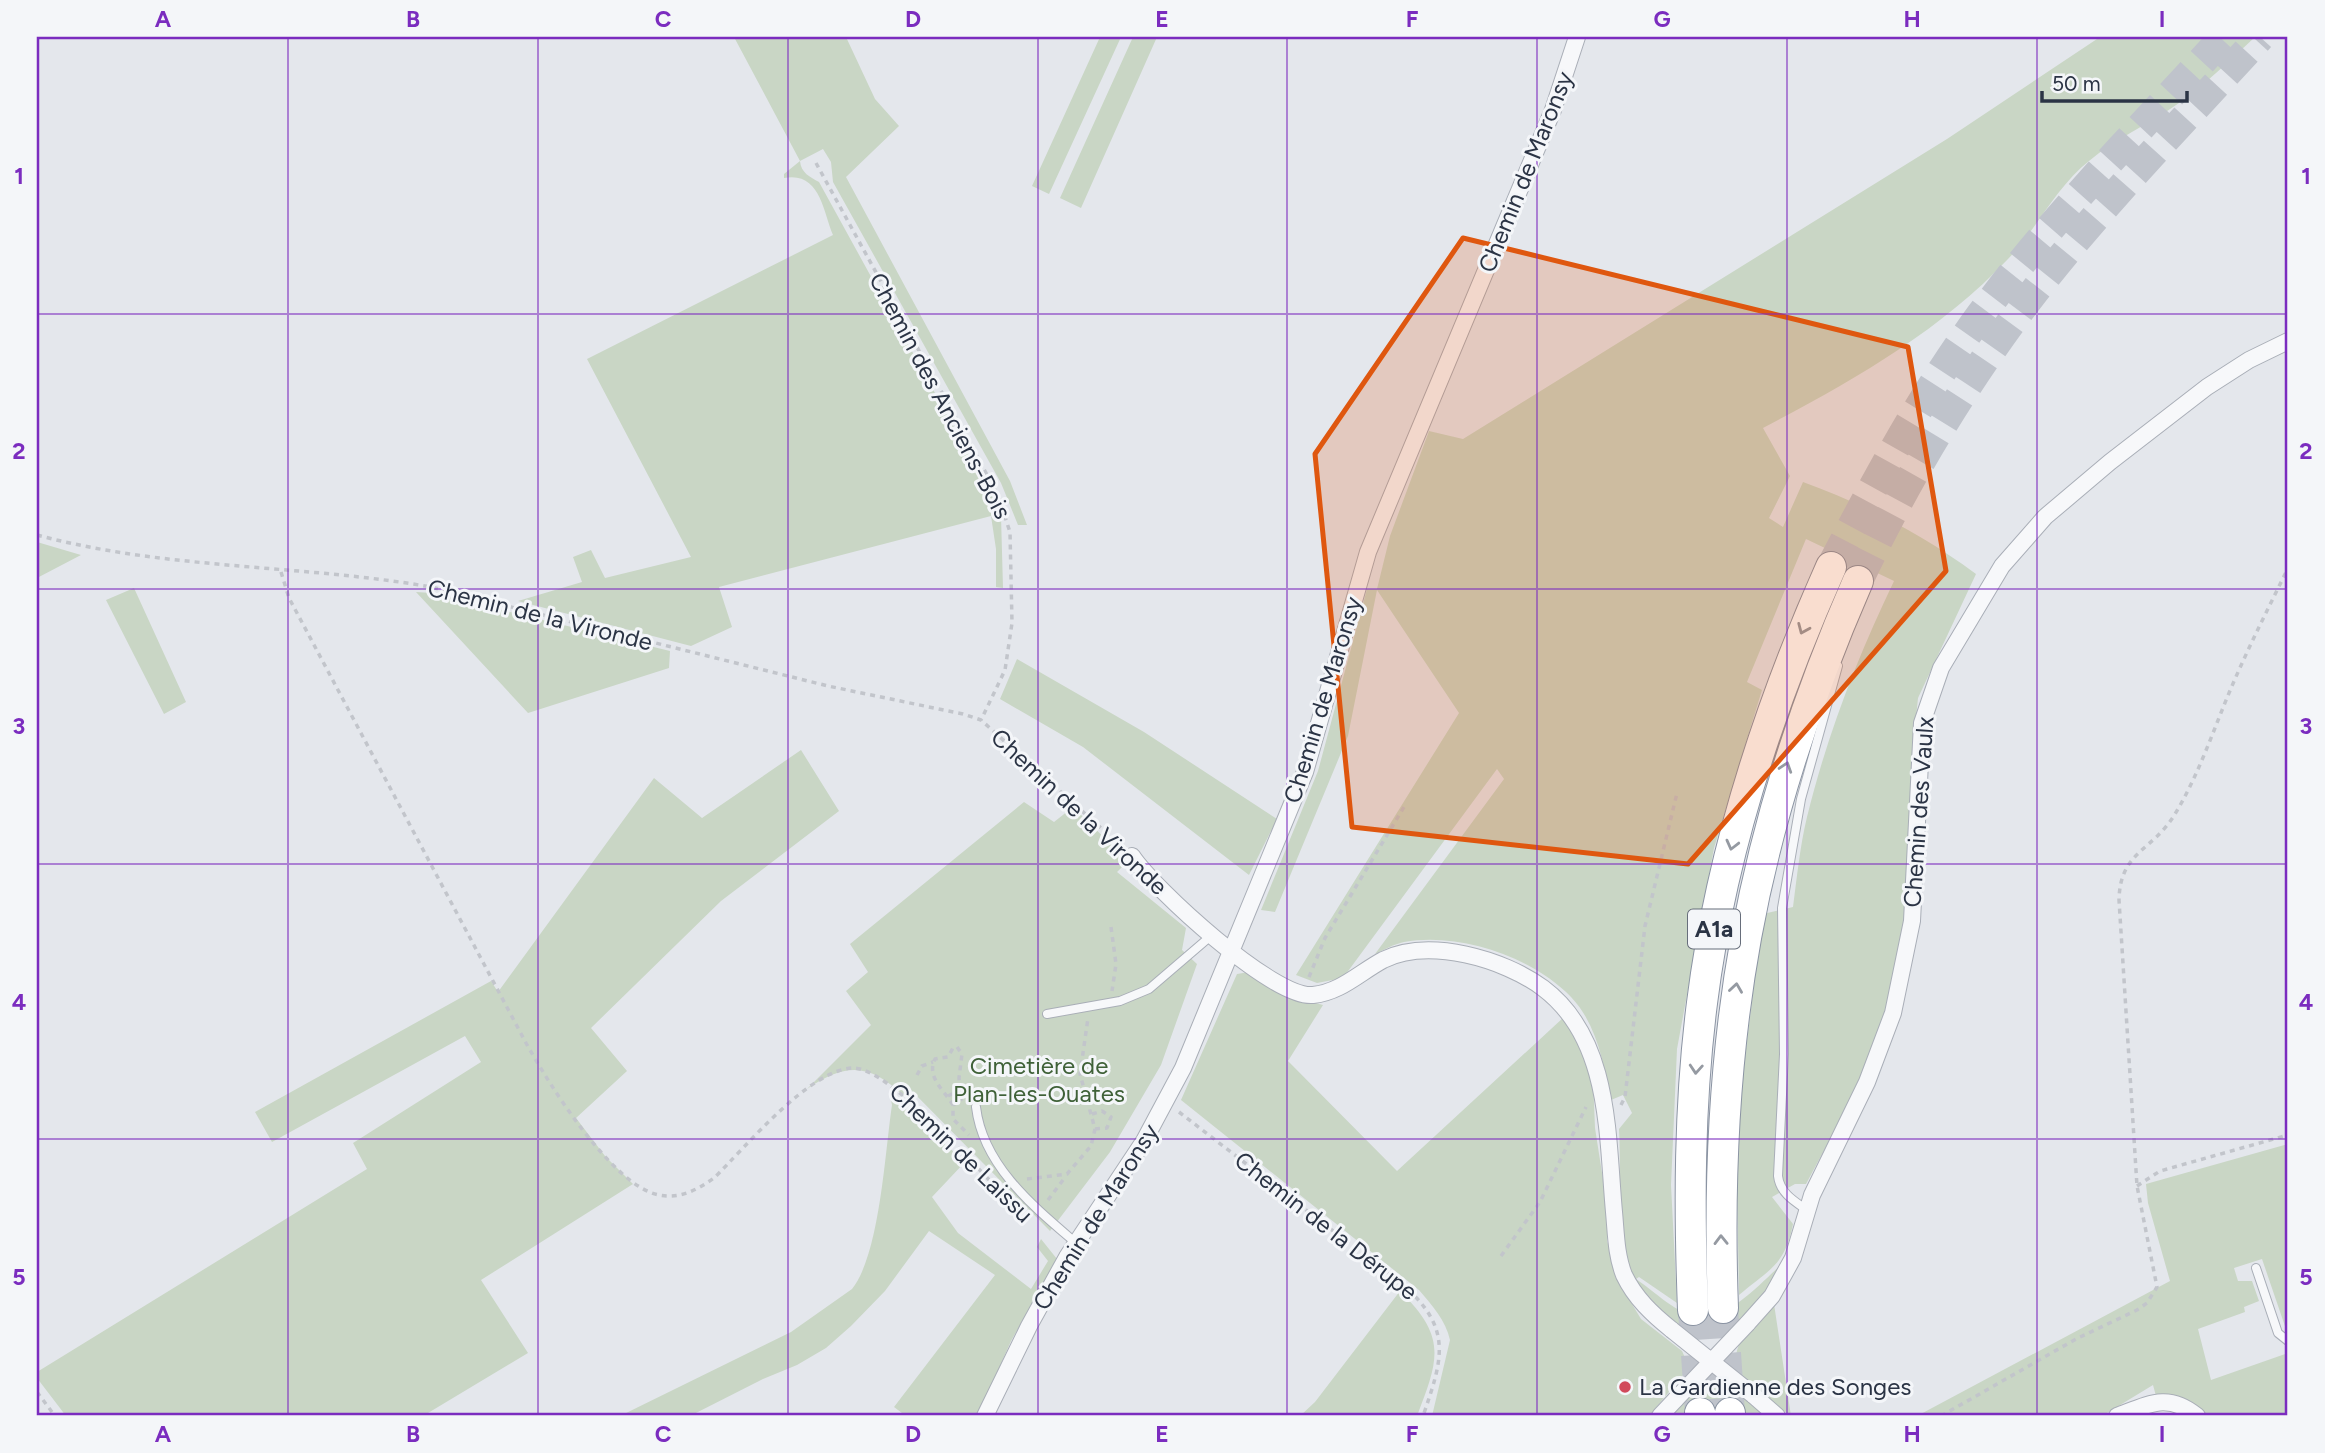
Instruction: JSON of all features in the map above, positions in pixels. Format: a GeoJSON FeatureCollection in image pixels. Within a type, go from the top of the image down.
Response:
{"type":"FeatureCollection","features":[{"type":"Feature","properties":{"kind":"highway","name":"A1a"},"geometry":{"type":"LineString","coordinates":[[1682,1320],[1699,1029],[1713,934],[1736,830],[1766,730],[1801,635],[1831,567]]}},
{"type":"Feature","properties":{"kind":"highway","name":"A1a"},"geometry":{"type":"LineString","coordinates":[[1735,1316],[1720,1196],[1724,1093],[1744,939],[1778,791],[1811,692],[1858,581]]}},
{"type":"Feature","properties":{"kind":"street","name":"Chemin de Maronsy"},"geometry":{"type":"LineString","coordinates":[[985,1416],[1029,1326],[1076,1243],[1166,1103],[1305,772],[1368,552],[1553,110],[1577,37]]}},
{"type":"Feature","properties":{"kind":"street","name":"Chemin des Vaulx"},"geometry":{"type":"LineString","coordinates":[[1660,1416],[1692,1409],[1711,1362],[1735,1316],[1784,1278],[1818,1182],[1867,1082],[1894,1013],[1912,921],[1922,723],[1941,667],[2002,566],[2045,517],[2110,462],[2207,387],[2249,360],[2288,341]]}},
{"type":"Feature","properties":{"kind":"street","name":"Chemin de la Vironde"},"geometry":{"type":"LineString","coordinates":[[1132,856],[1145,876],[1212,935],[1288,990],[1312,995],[1339,989],[1384,960],[1399,954],[1443,952],[1494,962],[1532,980],[1558,1000],[1572,1016],[1590,1048],[1599,1082],[1619,1259],[1630,1285],[1643,1305],[1682,1320],[1738,1408]]}},
{"type":"Feature","properties":{"kind":"street"},"geometry":{"type":"LineString","coordinates":[[2117,1416],[2147,1405],[2175,1401],[2197,1416]]}},
{"type":"Feature","properties":{"kind":"street"},"geometry":{"type":"LineString","coordinates":[[1738,1408],[1777,1416]]}},
{"type":"Feature","properties":{"kind":"lane"},"geometry":{"type":"LineString","coordinates":[[1842,649],[1858,581]]}},
{"type":"Feature","properties":{"kind":"lane"},"geometry":{"type":"LineString","coordinates":[[1807,1210],[1788,1196],[1779,1184],[1778,1176],[1784,1054],[1782,908],[1789,852],[1801,799],[1839,662]]}},
{"type":"Feature","properties":{"kind":"lane"},"geometry":{"type":"LineString","coordinates":[[1046,1014],[1110,1003],[1149,989],[1212,935]]}},
{"type":"Feature","properties":{"kind":"lane"},"geometry":{"type":"LineString","coordinates":[[976,1107],[980,1130],[992,1155],[1008,1177],[1043,1214],[1076,1243]]}},
{"type":"Feature","properties":{"kind":"lane"},"geometry":{"type":"LineString","coordinates":[[2256,1268],[2278,1333],[2288,1341]]}},
{"type":"Feature","properties":{"kind":"path","name":"Chemin des Anciens-Bois"},"geometry":{"type":"LineString","coordinates":[[816,163],[985,471],[1007,517],[1012,573],[1010,650],[1005,670],[981,720]]}},
{"type":"Feature","properties":{"kind":"path","name":"Chemin de la Vironde"},"geometry":{"type":"LineString","coordinates":[[37,535],[117,553],[281,572],[375,578],[431,587],[761,670],[981,720],[1132,856]]}},
{"type":"Feature","properties":{"kind":"path"},"geometry":{"type":"LineString","coordinates":[[1941,1416],[2076,1339],[2147,1303],[2157,1280],[2137,1186],[2119,900],[2121,877],[2128,863],[2167,827],[2189,789],[2230,690],[2288,568]]}},
{"type":"Feature","properties":{"kind":"path","name":"Chemin de Laissu"},"geometry":{"type":"LineString","coordinates":[[281,572],[289,598],[526,1043],[561,1098],[626,1178],[642,1189],[661,1196],[677,1196],[696,1190],[714,1178],[807,1088],[847,1069],[875,1074],[897,1090],[1000,1191]]}},
{"type":"Feature","properties":{"kind":"path"},"geometry":{"type":"LineString","coordinates":[[1625,1097],[1645,926],[1677,793]]}},
{"type":"Feature","properties":{"kind":"path"},"geometry":{"type":"LineString","coordinates":[[1313,971],[1325,938],[1404,807]]}},
{"type":"Feature","properties":{"kind":"path"},"geometry":{"type":"LineString","coordinates":[[1110,1003],[1116,964],[1111,927]]}},
{"type":"Feature","properties":{"kind":"path"},"geometry":{"type":"LineString","coordinates":[[1043,1214],[1051,1193],[1091,1146],[1095,1129],[1080,1074],[1082,1043],[1092,1007]]}},
{"type":"Feature","properties":{"kind":"path"},"geometry":{"type":"LineString","coordinates":[[917,1075],[922,1066],[933,1062],[939,1056],[948,1057],[953,1048],[961,1048],[961,1100],[953,1105]]}},
{"type":"Feature","properties":{"kind":"path"},"geometry":{"type":"LineString","coordinates":[[933,1062],[934,1077],[953,1105],[953,1119],[968,1135],[980,1130]]}},
{"type":"Feature","properties":{"kind":"path"},"geometry":{"type":"LineString","coordinates":[[1501,1256],[1540,1202],[1599,1082]]}},
{"type":"Feature","properties":{"kind":"path"},"geometry":{"type":"LineString","coordinates":[[948,1096],[960,1090]]}},
{"type":"Feature","properties":{"kind":"path","name":"Chemin de la Dérupe"},"geometry":{"type":"LineString","coordinates":[[1166,1103],[1391,1275],[1429,1310],[1439,1330],[1441,1352],[1423,1416]]}},
{"type":"Feature","properties":{"kind":"path"},"geometry":{"type":"LineString","coordinates":[[1092,1114],[1105,1111],[1111,1117],[1107,1128],[1095,1129]]}},
{"type":"Feature","properties":{"kind":"path"},"geometry":{"type":"LineString","coordinates":[[2137,1186],[2160,1171],[2288,1135]]}},
{"type":"Feature","properties":{"kind":"path"},"geometry":{"type":"LineString","coordinates":[[1008,1177],[1048,1179],[1067,1174]]}},
{"type":"Feature","properties":{"kind":"path"},"geometry":{"type":"LineString","coordinates":[[37,1392],[55,1416]]}},
{"type":"Feature","properties":{"kind":"highlighted area"},"geometry":{"type":"Polygon","coordinates":[[[1463,238],[1908,347],[1946,571],[1688,864],[1352,827],[1315,454],[1463,238]]]}},
{"type":"Feature","properties":{"kind":"green space"},"geometry":{"type":"Polygon","coordinates":[[[734,37],[846,37],[875,99],[899,126],[846,177],[1010,481],[1027,525],[1018,525],[1001,483],[833,182],[831,162],[823,149],[800,161],[734,37]]]}},
{"type":"Feature","properties":{"kind":"green space"},"geometry":{"type":"Polygon","coordinates":[[[1100,37],[1121,37],[1049,194],[1032,186],[1100,37]]]}},
{"type":"Feature","properties":{"kind":"green space"},"geometry":{"type":"Polygon","coordinates":[[[1133,37],[1157,37],[1081,208],[1060,198],[1133,37]]]}},
{"type":"Feature","properties":{"kind":"green space"},"geometry":{"type":"Polygon","coordinates":[[[2100,37],[2255,37],[2189,96],[2089,161],[2066,183],[2008,259],[1953,310],[1893,354],[1763,428],[1790,476],[1769,518],[1783,527],[1803,482],[1849,500],[1893,522],[1976,574],[1918,698],[1912,758],[1912,849],[1899,968],[1876,1042],[1852,1098],[1806,1184],[1795,1184],[1772,1197],[1793,1224],[1786,1249],[1768,1272],[1739,1295],[1736,1128],[1763,914],[1793,907],[1805,828],[1824,756],[1856,667],[1894,581],[1806,539],[1747,682],[1762,690],[1714,848],[1677,1049],[1671,1185],[1677,1303],[1639,1277],[1636,1279],[1683,1312],[1700,1318],[1711,1317],[1722,1313],[1745,1297],[1784,1262],[1764,1293],[1734,1326],[1716,1337],[1695,1335],[1672,1322],[1652,1304],[1638,1287],[1630,1271],[1621,1223],[1619,1129],[1632,1113],[1623,1095],[1611,1100],[1593,1032],[1571,997],[1555,983],[1516,959],[1471,944],[1426,940],[1400,943],[1375,954],[1504,779],[1497,769],[1343,978],[1317,983],[1296,975],[1459,713],[1377,590],[1348,736],[1275,912],[1261,910],[1318,771],[1367,589],[1377,589],[1390,536],[1429,431],[1463,439],[1947,139],[2100,37]]]}},
{"type":"Feature","properties":{"kind":"green space"},"geometry":{"type":"Polygon","coordinates":[[[800,161],[804,172],[819,182],[996,504],[1001,516],[1003,588],[996,587],[996,549],[991,516],[719,587],[732,627],[691,646],[518,601],[582,582],[573,557],[591,550],[605,578],[691,557],[587,359],[833,235],[823,205],[813,187],[796,177],[784,178],[784,174],[800,161]]]}},
{"type":"Feature","properties":{"kind":"green space"},"geometry":{"type":"Polygon","coordinates":[[[37,542],[81,555],[37,578],[37,542]]]}},
{"type":"Feature","properties":{"kind":"green space"},"geometry":{"type":"Polygon","coordinates":[[[134,588],[186,702],[164,714],[106,600],[134,588]]]}},
{"type":"Feature","properties":{"kind":"green space"},"geometry":{"type":"Polygon","coordinates":[[[416,592],[432,593],[670,651],[669,668],[528,713],[416,592]]]}},
{"type":"Feature","properties":{"kind":"green space"},"geometry":{"type":"Polygon","coordinates":[[[1017,659],[1144,732],[1277,819],[1249,875],[1083,747],[1000,699],[1017,659]]]}},
{"type":"Feature","properties":{"kind":"green space"},"geometry":{"type":"Polygon","coordinates":[[[801,750],[839,811],[721,901],[591,1028],[627,1071],[576,1118],[605,1156],[633,1184],[481,1280],[528,1353],[423,1416],[66,1416],[37,1378],[37,1372],[367,1169],[353,1143],[481,1062],[465,1036],[272,1142],[255,1112],[491,981],[498,992],[654,778],[702,818],[801,750]]]}},
{"type":"Feature","properties":{"kind":"green space","name":"Cimetière de Plan-les-Ouates"},"geometry":{"type":"Polygon","coordinates":[[[1024,802],[1054,822],[1073,807],[1128,861],[1117,872],[1186,928],[1182,950],[1197,964],[1161,1065],[1110,1152],[1050,1231],[909,1088],[905,1097],[881,1078],[858,1070],[834,1074],[807,1089],[871,1025],[846,991],[868,972],[850,944],[1024,802]]]}},
{"type":"Feature","properties":{"kind":"green space"},"geometry":{"type":"Polygon","coordinates":[[[1249,972],[1286,995],[1323,1005],[1288,1061],[1397,1171],[1564,1017],[1579,1040],[1593,1079],[1595,1128],[1609,1218],[1607,1241],[1623,1289],[1641,1319],[1682,1351],[1687,1362],[1683,1375],[1649,1416],[1432,1416],[1450,1340],[1442,1320],[1429,1301],[1419,1290],[1181,1100],[1237,974],[1249,972]]]}},
{"type":"Feature","properties":{"kind":"green space"},"geometry":{"type":"Polygon","coordinates":[[[890,1095],[965,1162],[932,1197],[958,1233],[1031,1289],[1048,1261],[1037,1247],[1041,1239],[1057,1259],[1011,1341],[978,1416],[906,1416],[894,1407],[995,1275],[929,1231],[885,1291],[826,1348],[797,1365],[690,1416],[620,1416],[791,1332],[852,1289],[869,1252],[875,1228],[892,1105],[890,1095]]]}},
{"type":"Feature","properties":{"kind":"green space"},"geometry":{"type":"Polygon","coordinates":[[[2288,1144],[2288,1335],[2262,1259],[2234,1268],[2238,1281],[2252,1281],[2259,1301],[2244,1307],[2245,1312],[2198,1329],[2211,1380],[2288,1353],[2288,1416],[2205,1416],[2184,1398],[2156,1396],[2153,1385],[2102,1416],[1917,1416],[2170,1281],[2148,1203],[2146,1184],[2288,1144]]]}},
{"type":"Feature","properties":{"kind":"green space"},"geometry":{"type":"Polygon","coordinates":[[[1400,1291],[1426,1322],[1434,1349],[1434,1364],[1417,1416],[1300,1416],[1315,1402],[1400,1291]]]}},
{"type":"Feature","properties":{"kind":"green space"},"geometry":{"type":"Polygon","coordinates":[[[1774,1304],[1791,1416],[1751,1385],[1737,1364],[1741,1341],[1774,1304]]]}},
{"type":"Feature","properties":{"kind":"green space"},"geometry":{"type":"Polygon","coordinates":[[[1721,1384],[1735,1389],[1768,1416],[1748,1416],[1725,1405],[1714,1404],[1687,1416],[1667,1416],[1690,1391],[1721,1384]]]}},
{"type":"Feature","properties":{"kind":"tunnel"},"geometry":{"type":"LineString","coordinates":[[1831,567],[1901,438],[1980,316],[2067,208],[2224,37]]}},
{"type":"Feature","properties":{"kind":"tunnel"},"geometry":{"type":"LineString","coordinates":[[1858,581],[1929,448],[2012,321],[2101,211],[2260,37]]}},
{"type":"Feature","properties":{"kind":"tunnel"},"geometry":{"type":"LineString","coordinates":[[1723,1308],[1730,1413]]}},
{"type":"Feature","properties":{"kind":"tunnel"},"geometry":{"type":"LineString","coordinates":[[1693,1310],[1700,1413]]}},
{"type":"Feature","properties":{"kind":"place","name":"La Gardienne des Songes"},"geometry":{"type":"Point","coordinates":[1625,1387]}}]}
